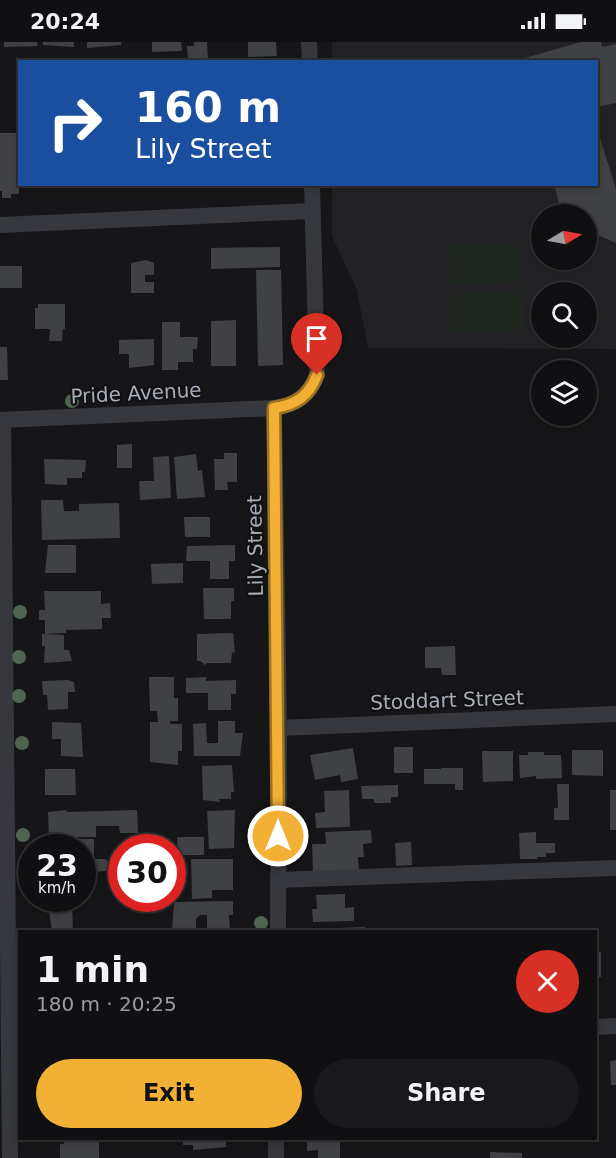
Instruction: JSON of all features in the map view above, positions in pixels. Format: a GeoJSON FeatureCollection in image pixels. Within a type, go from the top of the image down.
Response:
{"type":"FeatureCollection","features":[{"type":"Feature","properties":{"kind":"street"},"geometry":{"type":"LineString","coordinates":[[309,42],[310,60]]}},
{"type":"Feature","properties":{"kind":"street"},"geometry":{"type":"LineString","coordinates":[[274,408],[292,405],[312,387],[317,375],[312,186]]}},
{"type":"Feature","properties":{"kind":"street"},"geometry":{"type":"LineString","coordinates":[[0,225],[312,211]]}},
{"type":"Feature","properties":{"kind":"street","name":"Pride Avenue"},"geometry":{"type":"LineString","coordinates":[[1,420],[274,408]]}},
{"type":"Feature","properties":{"kind":"street","name":"Lily Street"},"geometry":{"type":"LineString","coordinates":[[274,408],[279,728],[278,930]]}},
{"type":"Feature","properties":{"kind":"street"},"geometry":{"type":"LineString","coordinates":[[1,420],[10,1158]]}},
{"type":"Feature","properties":{"kind":"street","name":"Stoddart Street"},"geometry":{"type":"LineString","coordinates":[[279,728],[616,714]]}},
{"type":"Feature","properties":{"kind":"street"},"geometry":{"type":"LineString","coordinates":[[278,880],[616,868]]}},
{"type":"Feature","properties":{"kind":"street"},"geometry":{"type":"LineString","coordinates":[[597,1027],[616,1026]]}},
{"type":"Feature","properties":{"kind":"street"},"geometry":{"type":"LineString","coordinates":[[276,1140],[276,1158]]}},
{"type":"Feature","properties":{"kind":"shaded area"},"geometry":{"type":"Polygon","coordinates":[[[332,42],[616,42],[616,349],[368,348],[357,290],[332,236],[332,186],[598,186],[598,60],[332,60],[332,42]]]}},
{"type":"Feature","properties":{"kind":"shaded area"},"geometry":{"type":"Polygon","coordinates":[[[521,244],[522,282],[450,283],[449,245],[521,244]]]}},
{"type":"Feature","properties":{"kind":"shaded area"},"geometry":{"type":"Polygon","coordinates":[[[523,292],[524,331],[451,332],[450,294],[523,292]]]}},
{"type":"Feature","properties":{"kind":"building"},"geometry":{"type":"Polygon","coordinates":[[[4,42],[37,42],[38,46],[4,47],[4,42]]]}},
{"type":"Feature","properties":{"kind":"building"},"geometry":{"type":"Polygon","coordinates":[[[43,42],[74,42],[74,47],[43,45],[43,42]]]}},
{"type":"Feature","properties":{"kind":"building"},"geometry":{"type":"Polygon","coordinates":[[[87,42],[121,42],[121,45],[87,48],[87,42]]]}},
{"type":"Feature","properties":{"kind":"building"},"geometry":{"type":"Polygon","coordinates":[[[152,42],[181,42],[182,51],[152,52],[152,42]]]}},
{"type":"Feature","properties":{"kind":"building"},"geometry":{"type":"Polygon","coordinates":[[[194,42],[207,42],[208,60],[188,60],[187,46],[194,46],[194,42]]]}},
{"type":"Feature","properties":{"kind":"building"},"geometry":{"type":"Polygon","coordinates":[[[248,42],[276,42],[277,56],[248,57],[248,42]]]}},
{"type":"Feature","properties":{"kind":"building"},"geometry":{"type":"Polygon","coordinates":[[[581,42],[601,42],[602,47],[616,44],[616,103],[598,107],[598,60],[518,60],[581,42]]]}},
{"type":"Feature","properties":{"kind":"building"},"geometry":{"type":"Polygon","coordinates":[[[598,132],[616,189],[616,243],[597,235],[597,204],[559,204],[555,186],[598,186],[598,132]]]}},
{"type":"Feature","properties":{"kind":"building"},"geometry":{"type":"Polygon","coordinates":[[[0,133],[18,133],[19,194],[11,194],[11,198],[2,198],[2,191],[0,191],[0,133]]]}},
{"type":"Feature","properties":{"kind":"building"},"geometry":{"type":"Polygon","coordinates":[[[27,186],[67,186],[67,187],[27,188],[27,186]]]}},
{"type":"Feature","properties":{"kind":"building"},"geometry":{"type":"Polygon","coordinates":[[[280,247],[280,267],[211,269],[211,248],[280,247]]]}},
{"type":"Feature","properties":{"kind":"building"},"geometry":{"type":"Polygon","coordinates":[[[146,260],[154,263],[154,275],[145,275],[145,282],[154,282],[154,293],[131,293],[131,263],[146,260]]]}},
{"type":"Feature","properties":{"kind":"building"},"geometry":{"type":"Polygon","coordinates":[[[0,266],[22,266],[22,288],[0,288],[0,266]]]}},
{"type":"Feature","properties":{"kind":"building"},"geometry":{"type":"Polygon","coordinates":[[[256,270],[281,270],[283,365],[258,366],[256,270]]]}},
{"type":"Feature","properties":{"kind":"building"},"geometry":{"type":"Polygon","coordinates":[[[38,304],[65,304],[65,329],[63,329],[62,341],[49,341],[50,329],[35,329],[35,308],[38,308],[38,304]]]}},
{"type":"Feature","properties":{"kind":"building"},"geometry":{"type":"Polygon","coordinates":[[[236,320],[236,366],[211,366],[211,321],[236,320]]]}},
{"type":"Feature","properties":{"kind":"building"},"geometry":{"type":"Polygon","coordinates":[[[162,322],[180,322],[180,337],[198,337],[197,349],[193,349],[193,362],[178,362],[178,370],[162,370],[162,322]]]}},
{"type":"Feature","properties":{"kind":"building"},"geometry":{"type":"Polygon","coordinates":[[[154,339],[154,365],[129,368],[129,354],[119,354],[119,340],[154,339]]]}},
{"type":"Feature","properties":{"kind":"building"},"geometry":{"type":"Polygon","coordinates":[[[0,347],[7,347],[8,380],[0,380],[0,347]]]}},
{"type":"Feature","properties":{"kind":"building"},"geometry":{"type":"Polygon","coordinates":[[[132,444],[132,468],[117,468],[117,445],[132,444]]]}},
{"type":"Feature","properties":{"kind":"building"},"geometry":{"type":"Polygon","coordinates":[[[224,453],[237,453],[237,482],[227,482],[228,490],[215,490],[214,459],[224,459],[224,453]]]}},
{"type":"Feature","properties":{"kind":"building"},"geometry":{"type":"Polygon","coordinates":[[[196,454],[198,471],[202,470],[205,497],[177,499],[174,457],[196,454]]]}},
{"type":"Feature","properties":{"kind":"building"},"geometry":{"type":"Polygon","coordinates":[[[169,456],[171,498],[140,500],[139,481],[154,481],[153,457],[169,456]]]}},
{"type":"Feature","properties":{"kind":"building"},"geometry":{"type":"Polygon","coordinates":[[[44,459],[86,460],[85,472],[82,472],[82,478],[67,478],[67,485],[45,484],[44,459]]]}},
{"type":"Feature","properties":{"kind":"building"},"geometry":{"type":"Polygon","coordinates":[[[41,500],[63,500],[64,511],[79,511],[79,504],[119,503],[120,538],[42,540],[41,500]]]}},
{"type":"Feature","properties":{"kind":"building"},"geometry":{"type":"Polygon","coordinates":[[[184,517],[210,517],[210,537],[185,537],[184,517]]]}},
{"type":"Feature","properties":{"kind":"building"},"geometry":{"type":"Polygon","coordinates":[[[48,545],[76,545],[76,573],[45,573],[48,545]]]}},
{"type":"Feature","properties":{"kind":"building"},"geometry":{"type":"Polygon","coordinates":[[[235,545],[235,561],[229,561],[229,579],[210,579],[210,561],[186,561],[187,546],[235,545]]]}},
{"type":"Feature","properties":{"kind":"building"},"geometry":{"type":"Polygon","coordinates":[[[183,563],[183,583],[152,584],[151,564],[183,563]]]}},
{"type":"Feature","properties":{"kind":"building"},"geometry":{"type":"Polygon","coordinates":[[[203,588],[234,588],[231,619],[204,619],[203,588]]]}},
{"type":"Feature","properties":{"kind":"building"},"geometry":{"type":"Polygon","coordinates":[[[44,591],[101,591],[101,604],[110,603],[111,618],[102,618],[102,629],[66,630],[66,633],[45,634],[45,620],[39,620],[39,610],[45,610],[44,591]]]}},
{"type":"Feature","properties":{"kind":"building"},"geometry":{"type":"Polygon","coordinates":[[[233,633],[235,653],[232,652],[231,663],[207,663],[205,665],[197,661],[197,634],[233,633]]]}},
{"type":"Feature","properties":{"kind":"building"},"geometry":{"type":"Polygon","coordinates":[[[42,634],[64,635],[64,650],[69,650],[72,661],[44,663],[45,646],[42,646],[42,634]]]}},
{"type":"Feature","properties":{"kind":"building"},"geometry":{"type":"Polygon","coordinates":[[[455,646],[456,675],[442,675],[441,668],[425,668],[425,647],[455,646]]]}},
{"type":"Feature","properties":{"kind":"building"},"geometry":{"type":"Polygon","coordinates":[[[149,677],[174,677],[174,698],[178,698],[178,721],[170,721],[170,724],[182,724],[182,751],[178,751],[178,765],[150,762],[150,722],[158,722],[157,711],[150,711],[149,677]]]}},
{"type":"Feature","properties":{"kind":"building"},"geometry":{"type":"Polygon","coordinates":[[[206,677],[206,681],[236,680],[236,694],[231,694],[231,710],[208,710],[208,693],[186,693],[186,678],[206,677]]]}},
{"type":"Feature","properties":{"kind":"building"},"geometry":{"type":"Polygon","coordinates":[[[68,680],[74,682],[75,692],[68,692],[68,709],[48,710],[47,695],[43,695],[42,681],[68,680]]]}},
{"type":"Feature","properties":{"kind":"building"},"geometry":{"type":"Polygon","coordinates":[[[218,721],[235,721],[235,733],[243,733],[240,756],[194,756],[193,724],[206,723],[207,743],[218,743],[218,721]]]}},
{"type":"Feature","properties":{"kind":"building"},"geometry":{"type":"Polygon","coordinates":[[[52,722],[81,723],[83,757],[61,756],[61,739],[52,739],[52,722]]]}},
{"type":"Feature","properties":{"kind":"building"},"geometry":{"type":"Polygon","coordinates":[[[394,747],[413,747],[413,773],[394,773],[394,747]]]}},
{"type":"Feature","properties":{"kind":"building"},"geometry":{"type":"Polygon","coordinates":[[[353,748],[358,779],[341,782],[340,775],[315,780],[310,755],[353,748]]]}},
{"type":"Feature","properties":{"kind":"building"},"geometry":{"type":"Polygon","coordinates":[[[572,750],[603,750],[603,776],[572,775],[572,750]]]}},
{"type":"Feature","properties":{"kind":"building"},"geometry":{"type":"Polygon","coordinates":[[[482,751],[513,751],[513,781],[483,782],[482,751]]]}},
{"type":"Feature","properties":{"kind":"building"},"geometry":{"type":"Polygon","coordinates":[[[528,752],[561,755],[562,778],[536,779],[536,776],[520,778],[519,755],[528,755],[528,752]]]}},
{"type":"Feature","properties":{"kind":"building"},"geometry":{"type":"Polygon","coordinates":[[[232,765],[234,792],[231,792],[231,799],[219,799],[220,802],[203,800],[202,766],[232,765]]]}},
{"type":"Feature","properties":{"kind":"building"},"geometry":{"type":"Polygon","coordinates":[[[463,768],[463,790],[455,790],[455,784],[424,784],[424,769],[463,768]]]}},
{"type":"Feature","properties":{"kind":"building"},"geometry":{"type":"Polygon","coordinates":[[[45,769],[75,769],[76,795],[45,795],[45,769]]]}},
{"type":"Feature","properties":{"kind":"building"},"geometry":{"type":"Polygon","coordinates":[[[557,784],[569,784],[569,820],[554,820],[554,808],[558,808],[557,784]]]}},
{"type":"Feature","properties":{"kind":"building"},"geometry":{"type":"Polygon","coordinates":[[[398,785],[398,797],[391,797],[391,803],[374,803],[374,799],[362,799],[361,786],[398,785]]]}},
{"type":"Feature","properties":{"kind":"building"},"geometry":{"type":"Polygon","coordinates":[[[349,790],[350,827],[316,828],[315,813],[325,812],[324,791],[349,790]]]}},
{"type":"Feature","properties":{"kind":"building"},"geometry":{"type":"Polygon","coordinates":[[[610,790],[616,790],[616,830],[610,830],[610,790]]]}},
{"type":"Feature","properties":{"kind":"building"},"geometry":{"type":"Polygon","coordinates":[[[137,810],[138,833],[120,833],[119,826],[96,826],[96,834],[49,834],[48,812],[137,810]]]}},
{"type":"Feature","properties":{"kind":"building"},"geometry":{"type":"Polygon","coordinates":[[[235,810],[234,848],[209,849],[207,811],[235,810]]]}},
{"type":"Feature","properties":{"kind":"building"},"geometry":{"type":"Polygon","coordinates":[[[371,830],[372,843],[363,844],[364,857],[358,857],[359,870],[313,872],[312,844],[326,844],[325,832],[371,830]]]}},
{"type":"Feature","properties":{"kind":"building"},"geometry":{"type":"Polygon","coordinates":[[[536,832],[536,843],[555,843],[555,853],[546,853],[546,857],[537,857],[537,859],[520,859],[519,833],[536,832]]]}},
{"type":"Feature","properties":{"kind":"building"},"geometry":{"type":"Polygon","coordinates":[[[186,837],[204,837],[204,855],[186,855],[186,837]]]}},
{"type":"Feature","properties":{"kind":"building"},"geometry":{"type":"Polygon","coordinates":[[[411,842],[412,865],[396,866],[395,843],[411,842]]]}},
{"type":"Feature","properties":{"kind":"building"},"geometry":{"type":"Polygon","coordinates":[[[96,859],[108,861],[107,871],[96,872],[96,859]]]}},
{"type":"Feature","properties":{"kind":"building"},"geometry":{"type":"Polygon","coordinates":[[[191,859],[233,859],[233,890],[212,890],[212,898],[192,899],[191,859]]]}},
{"type":"Feature","properties":{"kind":"building"},"geometry":{"type":"Polygon","coordinates":[[[345,894],[345,908],[354,907],[354,921],[313,922],[312,909],[317,909],[316,895],[345,894]]]}},
{"type":"Feature","properties":{"kind":"building"},"geometry":{"type":"Polygon","coordinates":[[[233,901],[233,915],[229,915],[230,930],[207,930],[207,915],[200,915],[196,919],[196,930],[172,930],[173,912],[186,912],[186,902],[233,901]]]}},
{"type":"Feature","properties":{"kind":"building"},"geometry":{"type":"Polygon","coordinates":[[[49,912],[72,912],[73,930],[52,930],[49,912]]]}},
{"type":"Feature","properties":{"kind":"building"},"geometry":{"type":"Polygon","coordinates":[[[365,927],[365,930],[313,929],[365,927]]]}},
{"type":"Feature","properties":{"kind":"building"},"geometry":{"type":"Polygon","coordinates":[[[597,952],[601,952],[601,977],[597,977],[597,952]]]}},
{"type":"Feature","properties":{"kind":"building"},"geometry":{"type":"Polygon","coordinates":[[[616,1060],[616,1085],[611,1085],[610,1061],[616,1060]]]}},
{"type":"Feature","properties":{"kind":"building"},"geometry":{"type":"Polygon","coordinates":[[[64,1140],[99,1142],[99,1158],[60,1158],[60,1144],[64,1144],[64,1140]]]}},
{"type":"Feature","properties":{"kind":"building"},"geometry":{"type":"Polygon","coordinates":[[[183,1140],[226,1140],[226,1147],[193,1150],[193,1145],[183,1145],[183,1140]]]}},
{"type":"Feature","properties":{"kind":"building"},"geometry":{"type":"Polygon","coordinates":[[[307,1140],[340,1140],[340,1158],[318,1158],[318,1150],[307,1151],[307,1140]]]}},
{"type":"Feature","properties":{"kind":"building"},"geometry":{"type":"Polygon","coordinates":[[[490,1152],[522,1153],[522,1158],[490,1158],[490,1152]]]}},
{"type":"Feature","properties":{"kind":"route"},"geometry":{"type":"LineString","coordinates":[[278,836],[279,728],[274,408],[292,405],[312,387],[317,375]]}}]}
